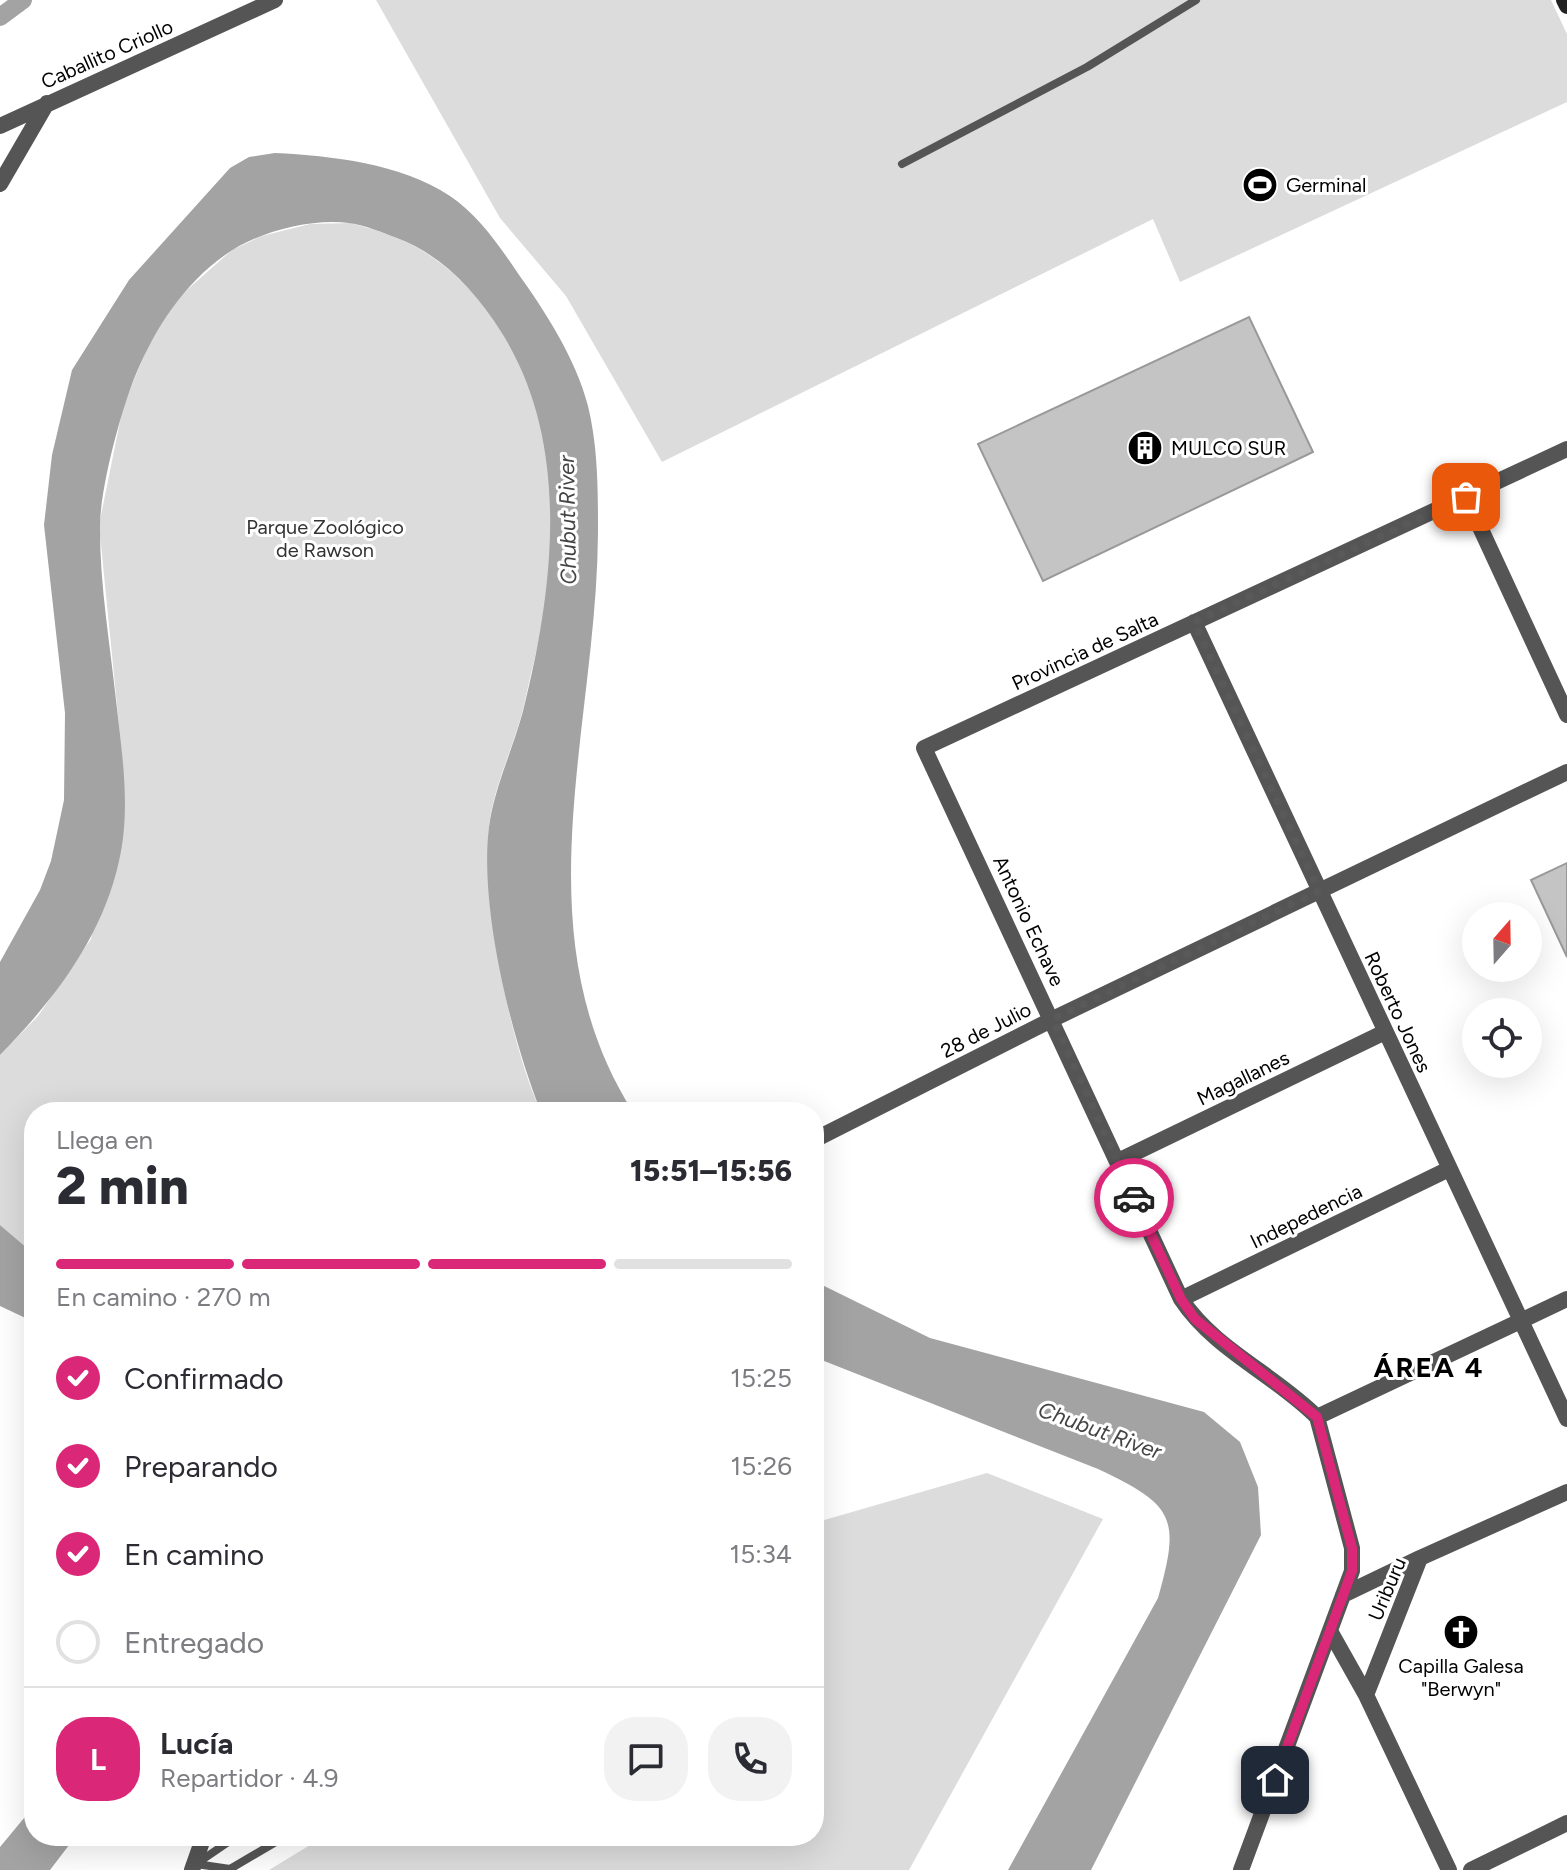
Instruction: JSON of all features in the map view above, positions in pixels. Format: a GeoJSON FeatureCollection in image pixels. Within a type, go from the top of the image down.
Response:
{"type":"FeatureCollection","features":[{"type":"Feature","properties":{"kind":"main road"},"geometry":{"type":"LineString","coordinates":[[1564,0],[1567,6]]}},
{"type":"Feature","properties":{"kind":"street","name":"Caballito Criollo"},"geometry":{"type":"LineString","coordinates":[[0,126],[275,0]]}},
{"type":"Feature","properties":{"kind":"street"},"geometry":{"type":"LineString","coordinates":[[0,184],[47,103]]}},
{"type":"Feature","properties":{"kind":"street","name":"Provincia de Salta"},"geometry":{"type":"LineString","coordinates":[[924,748],[1567,449]]}},
{"type":"Feature","properties":{"kind":"street"},"geometry":{"type":"LineString","coordinates":[[1466,497],[1567,715]]}},
{"type":"Feature","properties":{"kind":"street","name":"Roberto Jones"},"geometry":{"type":"LineString","coordinates":[[1194,622],[1567,1419]]}},
{"type":"Feature","properties":{"kind":"street","name":"Antonio Echave"},"geometry":{"type":"LineString","coordinates":[[924,748],[1181,1299],[1208,1334],[1302,1401],[1317,1417]]}},
{"type":"Feature","properties":{"kind":"street","name":"28 de Julio"},"geometry":{"type":"LineString","coordinates":[[824,1135],[1053,1019],[1567,772]]}},
{"type":"Feature","properties":{"kind":"street","name":"Magallanes"},"geometry":{"type":"LineString","coordinates":[[1118,1161],[1385,1032]]}},
{"type":"Feature","properties":{"kind":"street","name":"Indepedencia"},"geometry":{"type":"LineString","coordinates":[[1181,1299],[1449,1169]]}},
{"type":"Feature","properties":{"kind":"street"},"geometry":{"type":"LineString","coordinates":[[1241,1870],[1352,1571],[1352,1548],[1317,1417],[1567,1299]]}},
{"type":"Feature","properties":{"kind":"street","name":"Uriburu"},"geometry":{"type":"LineString","coordinates":[[1366,1695],[1420,1558],[1567,1492]]}},
{"type":"Feature","properties":{"kind":"street"},"geometry":{"type":"LineString","coordinates":[[1343,1595],[1420,1558]]}},
{"type":"Feature","properties":{"kind":"street"},"geometry":{"type":"LineString","coordinates":[[1330,1631],[1366,1695],[1449,1870]]}},
{"type":"Feature","properties":{"kind":"street"},"geometry":{"type":"LineString","coordinates":[[1471,1870],[1567,1823]]}},
{"type":"Feature","properties":{"kind":"street"},"geometry":{"type":"LineString","coordinates":[[194,1867],[201,1846]]}},
{"type":"Feature","properties":{"kind":"lane"},"geometry":{"type":"LineString","coordinates":[[902,164],[1087,67],[1196,0]]}},
{"type":"Feature","properties":{"kind":"lane"},"geometry":{"type":"LineString","coordinates":[[194,1867],[223,1846]]}},
{"type":"Feature","properties":{"kind":"lane"},"geometry":{"type":"LineString","coordinates":[[194,1867],[230,1869],[269,1846]]}},
{"type":"Feature","properties":{"kind":"green space"},"geometry":{"type":"Polygon","coordinates":[[[376,0],[1551,0],[1567,34],[1567,102],[1180,282],[1153,219],[662,462],[566,296],[500,218],[376,0]]]}},
{"type":"Feature","properties":{"kind":"green space","name":"Parque Zoológico de Rawson"},"geometry":{"type":"Polygon","coordinates":[[[351,223],[383,233],[430,256],[457,277],[480,302],[519,362],[543,426],[550,501],[547,590],[524,705],[491,812],[488,857],[494,932],[509,1012],[537,1102],[24,1102],[24,1245],[0,1225],[0,1055],[38,1016],[91,939],[122,755],[99,525],[123,407],[151,338],[179,297],[232,250],[262,236],[310,224],[351,223]]]}},
{"type":"Feature","properties":{"kind":"green space"},"geometry":{"type":"Polygon","coordinates":[[[987,1473],[1103,1519],[909,1870],[269,1870],[309,1846],[824,1846],[824,1520],[987,1473]]]}},
{"type":"Feature","properties":{"kind":"water","name":"Chubut River"},"geometry":{"type":"Polygon","coordinates":[[[275,153],[365,163],[410,176],[450,196],[495,241],[538,303],[568,353],[583,388],[596,453],[598,532],[595,606],[572,828],[572,901],[579,973],[599,1043],[628,1102],[537,1102],[509,1010],[493,933],[487,859],[489,827],[534,664],[548,566],[550,516],[547,467],[538,419],[523,373],[500,330],[468,288],[443,264],[413,245],[374,229],[349,223],[284,228],[252,240],[225,255],[196,280],[172,308],[136,374],[112,451],[103,494],[100,530],[103,594],[121,740],[123,841],[111,889],[88,942],[57,990],[0,1055],[0,962],[40,890],[51,861],[64,800],[65,713],[44,525],[52,455],[72,370],[129,280],[230,168],[249,157],[275,153]]]}},
{"type":"Feature","properties":{"kind":"water"},"geometry":{"type":"Polygon","coordinates":[[[0,1225],[24,1245],[24,1317],[0,1306],[0,1225]]]}},
{"type":"Feature","properties":{"kind":"water","name":"Chubut River"},"geometry":{"type":"Polygon","coordinates":[[[824,1286],[930,1338],[1204,1412],[1240,1442],[1258,1487],[1261,1535],[1091,1870],[1008,1870],[1158,1598],[1165,1571],[1169,1531],[1165,1517],[1143,1493],[1098,1469],[824,1361],[824,1286]]]}},
{"type":"Feature","properties":{"kind":"water"},"geometry":{"type":"Polygon","coordinates":[[[24,1818],[24,1846],[68,1846],[50,1870],[0,1870],[0,1847],[24,1818]]]}},
{"type":"Feature","properties":{"kind":"building","name":"MULCO SUR"},"geometry":{"type":"Polygon","coordinates":[[[1249,317],[1313,452],[1043,581],[978,444],[1249,317]]]}},
{"type":"Feature","properties":{"kind":"building"},"geometry":{"type":"Polygon","coordinates":[[[1567,863],[1567,957],[1542,902],[1531,880],[1567,863]]]}},
{"type":"Feature","properties":{"kind":"waterway"},"geometry":{"type":"LineString","coordinates":[[0,17],[23,0]]}},
{"type":"Feature","properties":{"kind":"way so far"},"geometry":{"type":"LineString","coordinates":[[1134,1198],[1053,1019],[1319,891],[1194,622],[1466,497]]}},
{"type":"Feature","properties":{"kind":"place","name":"Germinal"},"geometry":{"type":"Point","coordinates":[1260,185]}},
{"type":"Feature","properties":{"kind":"place","name":"MULCO SUR"},"geometry":{"type":"Point","coordinates":[1145,448]}},
{"type":"Feature","properties":{"kind":"place","name":"Capilla Galesa \"Berwyn\""},"geometry":{"type":"Point","coordinates":[1461,1632]}},
{"type":"Feature","properties":{"kind":"district","name":"ÁREA 4"},"geometry":{"type":"Point","coordinates":[1429,1367]}},
{"type":"Feature","properties":{"kind":"route"},"geometry":{"type":"LineString","coordinates":[[1134,1198],[1181,1299],[1195,1319],[1208,1334],[1302,1401],[1317,1417],[1352,1548],[1352,1571],[1275,1780]]}}]}
